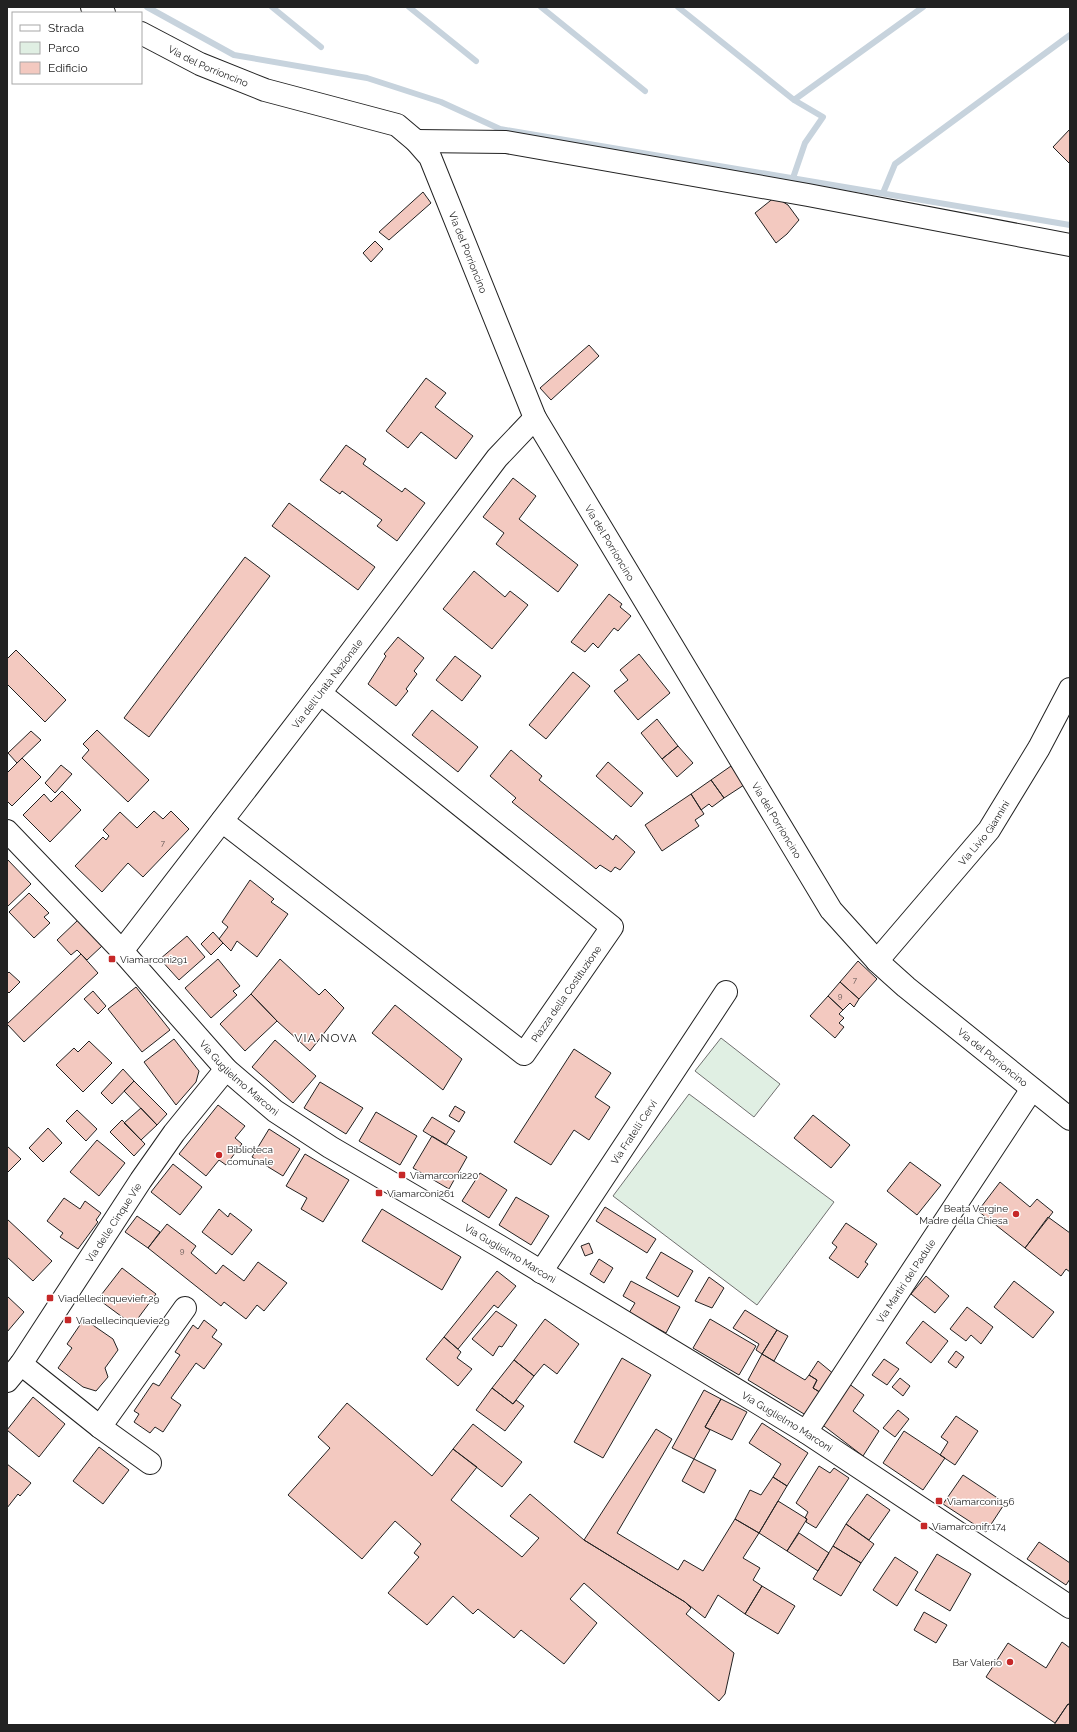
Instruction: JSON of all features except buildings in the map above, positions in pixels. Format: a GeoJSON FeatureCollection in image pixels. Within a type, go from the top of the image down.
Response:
{"type":"FeatureCollection","features":[{"type":"Feature","properties":{"kind":"street"},"geometry":{"type":"LineString","coordinates":[[92,7],[102,12]]}},
{"type":"Feature","properties":{"kind":"street","name":"Via del Porrioncino"},"geometry":{"type":"LineString","coordinates":[[142,34],[200,64],[265,90],[397,125],[416,140],[430,157],[535,418],[831,910],[877,961],[906,987],[1070,1119]]}},
{"type":"Feature","properties":{"kind":"street"},"geometry":{"type":"LineString","coordinates":[[416,140],[506,142],[808,195],[1070,246]]}},
{"type":"Feature","properties":{"kind":"street","name":"Via dell'Unità Nazionale"},"geometry":{"type":"LineString","coordinates":[[122,951],[320,693],[497,458],[535,418]]}},
{"type":"Feature","properties":{"kind":"street","name":"Via Livio Giannini"},"geometry":{"type":"LineString","coordinates":[[877,961],[989,830],[1039,748],[1070,690]]}},
{"type":"Feature","properties":{"kind":"street","name":"Piazza della Costituzione"},"geometry":{"type":"LineString","coordinates":[[222,821],[524,1054],[612,927],[320,693]]}},
{"type":"Feature","properties":{"kind":"street","name":"Via Guglielmo Marconi"},"geometry":{"type":"LineString","coordinates":[[7,831],[122,951],[226,1069],[276,1111],[330,1147],[806,1432],[1070,1607]]}},
{"type":"Feature","properties":{"kind":"street","name":"Via Fratelli Cervi"},"geometry":{"type":"LineString","coordinates":[[541,1272],[726,992]]}},
{"type":"Feature","properties":{"kind":"street","name":"Via delle Cinque Vie"},"geometry":{"type":"LineString","coordinates":[[12,1373],[174,1133],[226,1069]]}},
{"type":"Feature","properties":{"kind":"street","name":"Via Martiri del Padule"},"geometry":{"type":"LineString","coordinates":[[806,1432],[1032,1089]]}},
{"type":"Feature","properties":{"kind":"street"},"geometry":{"type":"LineString","coordinates":[[100,1427],[185,1308]]}},
{"type":"Feature","properties":{"kind":"street"},"geometry":{"type":"LineString","coordinates":[[12,1373],[100,1427],[150,1463]]}},
{"type":"Feature","properties":{"kind":"green space"},"geometry":{"type":"Polygon","coordinates":[[[721,1038],[780,1084],[754,1117],[695,1071],[721,1038]]]}},
{"type":"Feature","properties":{"kind":"green space"},"geometry":{"type":"Polygon","coordinates":[[[689,1094],[834,1202],[757,1305],[613,1196],[689,1094]]]}},
{"type":"Feature","properties":{"kind":"waterway"},"geometry":{"type":"LineString","coordinates":[[147,7],[234,55],[367,78],[441,102],[500,129],[1070,225]]}},
{"type":"Feature","properties":{"kind":"waterway"},"geometry":{"type":"LineString","coordinates":[[272,7],[321,47]]}},
{"type":"Feature","properties":{"kind":"waterway"},"geometry":{"type":"LineString","coordinates":[[409,7],[476,61]]}},
{"type":"Feature","properties":{"kind":"waterway"},"geometry":{"type":"LineString","coordinates":[[541,7],[645,91]]}},
{"type":"Feature","properties":{"kind":"waterway"},"geometry":{"type":"LineString","coordinates":[[678,7],[794,100],[823,117],[805,143],[793,178]]}},
{"type":"Feature","properties":{"kind":"waterway"},"geometry":{"type":"LineString","coordinates":[[794,100],[923,7]]}},
{"type":"Feature","properties":{"kind":"waterway"},"geometry":{"type":"LineString","coordinates":[[883,193],[895,164],[1070,35]]}},
{"type":"Feature","properties":{"kind":"place","name":"Viamarconi291"},"geometry":{"type":"Point","coordinates":[112,959]}},
{"type":"Feature","properties":{"kind":"place","name":"Biblioteca comunale"},"geometry":{"type":"Point","coordinates":[219,1155]}},
{"type":"Feature","properties":{"kind":"place","name":"Viamarconi220"},"geometry":{"type":"Point","coordinates":[402,1175]}},
{"type":"Feature","properties":{"kind":"place","name":"Viamarconi261"},"geometry":{"type":"Point","coordinates":[379,1193]}},
{"type":"Feature","properties":{"kind":"place","name":"Beata Vergine Madre della Chiesa"},"geometry":{"type":"Point","coordinates":[1016,1214]}},
{"type":"Feature","properties":{"kind":"place","name":"Viadellecinqueviefr.29"},"geometry":{"type":"Point","coordinates":[50,1298]}},
{"type":"Feature","properties":{"kind":"place","name":"Viadellecinquevie29"},"geometry":{"type":"Point","coordinates":[68,1320]}},
{"type":"Feature","properties":{"kind":"place","name":"Viamarconi156"},"geometry":{"type":"Point","coordinates":[939,1501]}},
{"type":"Feature","properties":{"kind":"place","name":"Viamarconifr.174"},"geometry":{"type":"Point","coordinates":[924,1526]}},
{"type":"Feature","properties":{"kind":"place","name":"Bar Valerio"},"geometry":{"type":"Point","coordinates":[1010,1662]}},
{"type":"Feature","properties":{"kind":"district","name":"VIA NOVA"},"geometry":{"type":"Point","coordinates":[326,1038]}}]}
